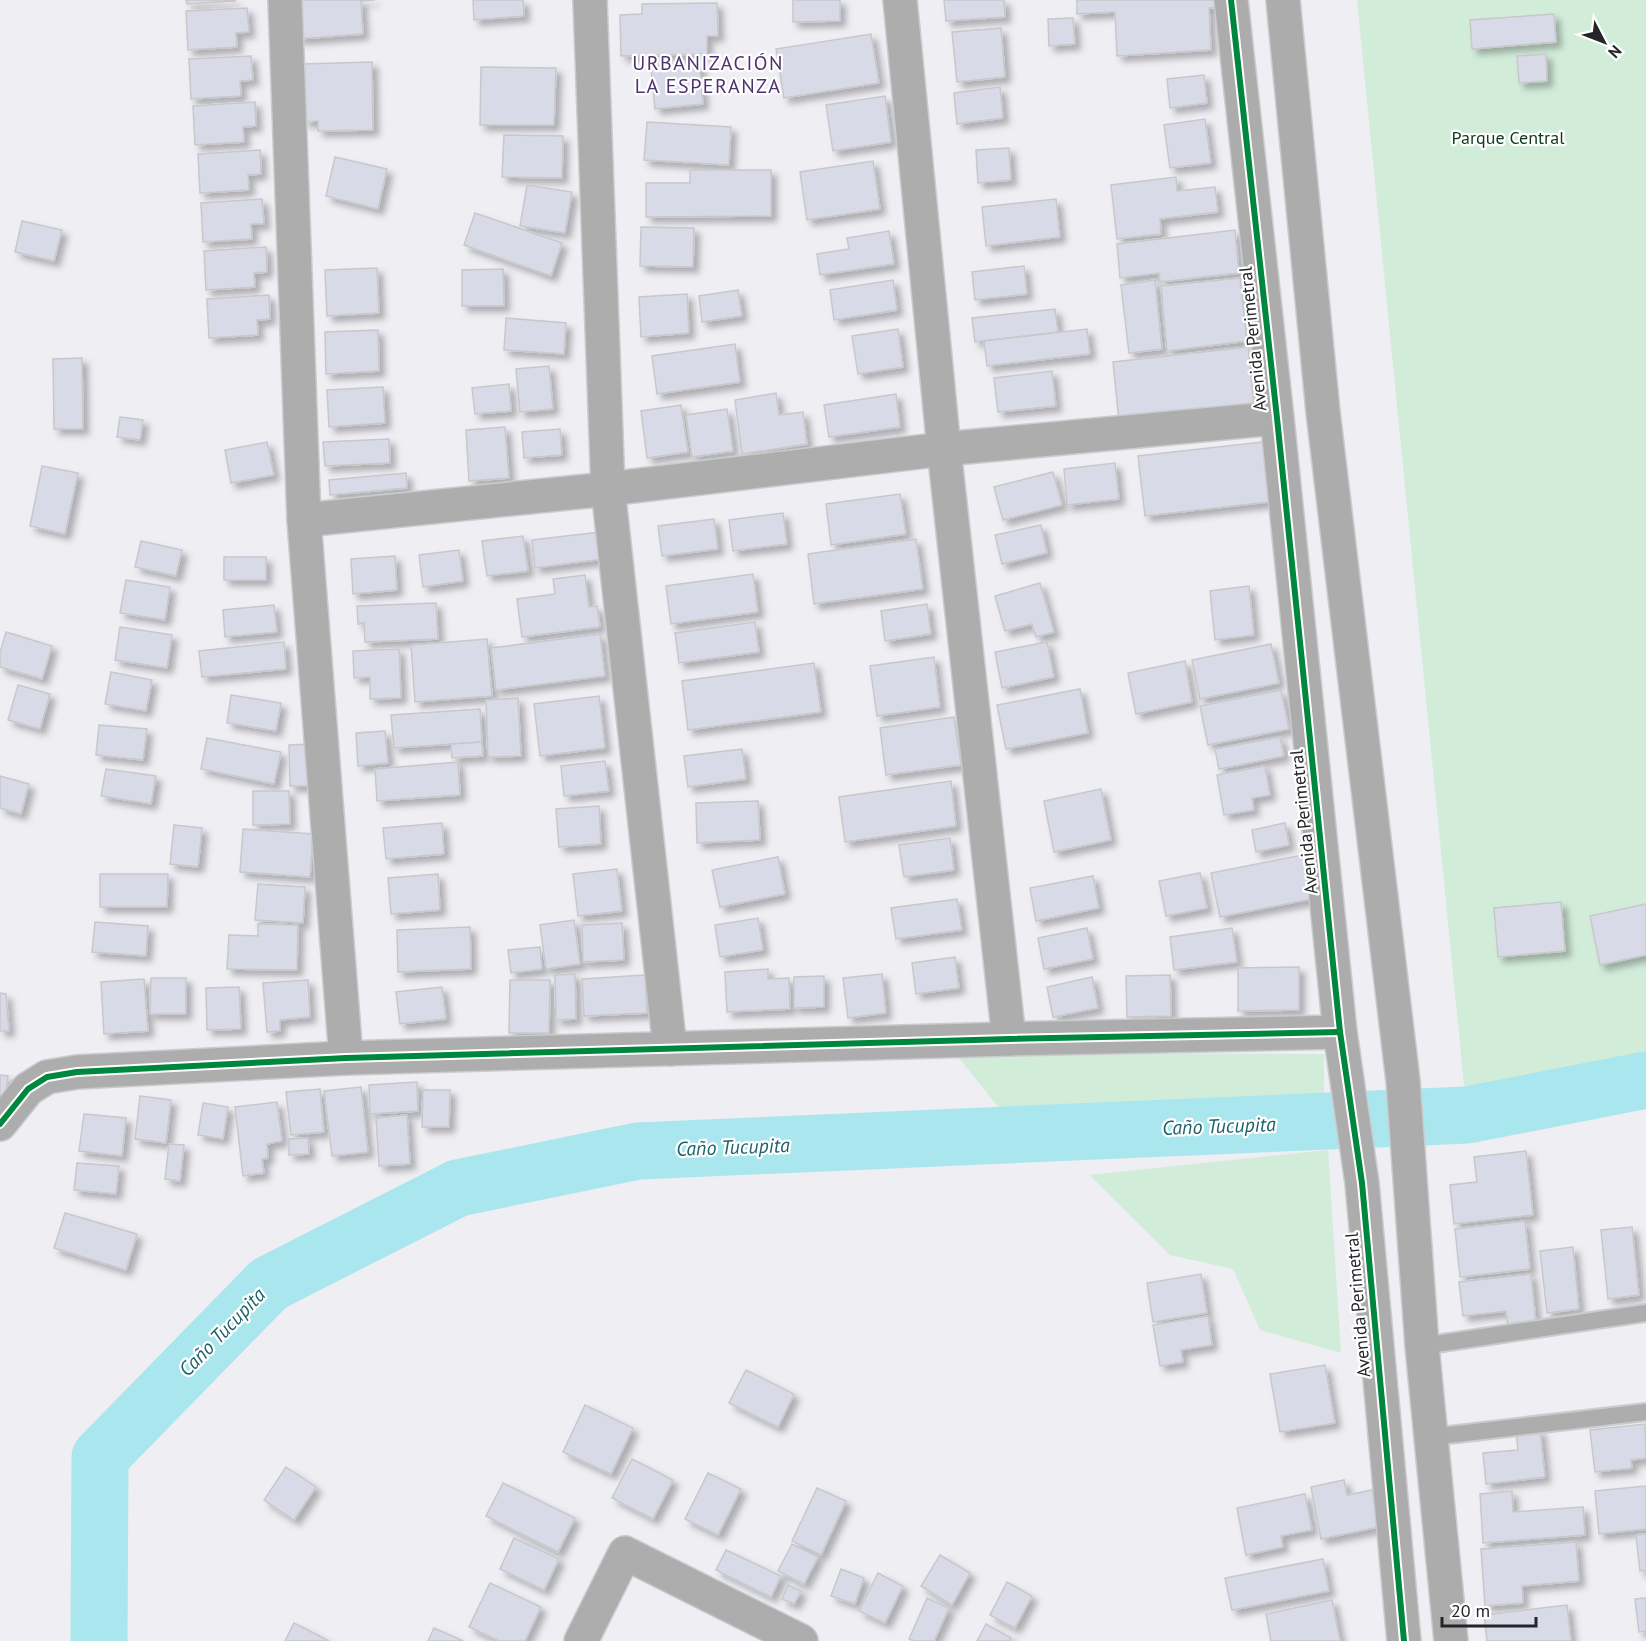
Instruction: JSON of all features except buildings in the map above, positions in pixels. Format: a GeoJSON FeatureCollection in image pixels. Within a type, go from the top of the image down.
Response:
{"type":"FeatureCollection","features":[{"type":"Feature","properties":{"kind":"street"},"geometry":{"type":"LineString","coordinates":[[285,0],[304,520],[346,1058]]}},
{"type":"Feature","properties":{"kind":"street"},"geometry":{"type":"LineString","coordinates":[[590,0],[608,489],[670,1049]]}},
{"type":"Feature","properties":{"kind":"street"},"geometry":{"type":"LineString","coordinates":[[900,0],[944,449],[1009,1039]]}},
{"type":"Feature","properties":{"kind":"street","name":"Avenida Perimetral"},"geometry":{"type":"LineString","coordinates":[[1231,0],[1277,418],[1340,1032],[1362,1183],[1404,1641]]}},
{"type":"Feature","properties":{"kind":"street"},"geometry":{"type":"LineString","coordinates":[[1282,0],[1323,412],[1402,1081],[1422,1346],[1451,1641]]}},
{"type":"Feature","properties":{"kind":"street"},"geometry":{"type":"LineString","coordinates":[[304,520],[608,489],[944,449],[1277,418]]}},
{"type":"Feature","properties":{"kind":"street"},"geometry":{"type":"LineString","coordinates":[[0,1124],[27,1089],[47,1077],[77,1072],[346,1058],[1340,1032]]}},
{"type":"Feature","properties":{"kind":"street"},"geometry":{"type":"LineString","coordinates":[[581,1641],[625,1553],[801,1641]]}},
{"type":"Feature","properties":{"kind":"lane"},"geometry":{"type":"LineString","coordinates":[[1422,1346],[1646,1313]]}},
{"type":"Feature","properties":{"kind":"lane"},"geometry":{"type":"LineString","coordinates":[[1431,1437],[1646,1412]]}},
{"type":"Feature","properties":{"kind":"green space","name":"Parque Central"},"geometry":{"type":"Polygon","coordinates":[[[1357,0],[1646,0],[1646,1080],[1467,1115],[1357,0]]]}},
{"type":"Feature","properties":{"kind":"green space"},"geometry":{"type":"Polygon","coordinates":[[[955,1053],[1324,1054],[1324,1105],[1015,1128],[955,1053]]]}},
{"type":"Feature","properties":{"kind":"green space"},"geometry":{"type":"Polygon","coordinates":[[[1328,1150],[1341,1353],[1260,1330],[1233,1269],[1170,1255],[1089,1175],[1328,1150]]]}},
{"type":"Feature","properties":{"kind":"waterway","name":"Caño Tucupita"},"geometry":{"type":"LineString","coordinates":[[99,1641],[100,1457],[269,1284],[458,1188],[638,1151],[1467,1115],[1646,1080]]}},
{"type":"Feature","properties":{"kind":"cycle path"},"geometry":{"type":"LineString","coordinates":[[1231,0],[1277,418],[1340,1032],[1362,1183],[1404,1641]]}},
{"type":"Feature","properties":{"kind":"cycle path"},"geometry":{"type":"LineString","coordinates":[[0,1124],[28,1089],[47,1077],[77,1072],[346,1058],[1340,1032]]}},
{"type":"Feature","properties":{"kind":"district","name":"URBANIZACIÓN LA ESPERANZA"},"geometry":{"type":"Point","coordinates":[708,74]}}]}
